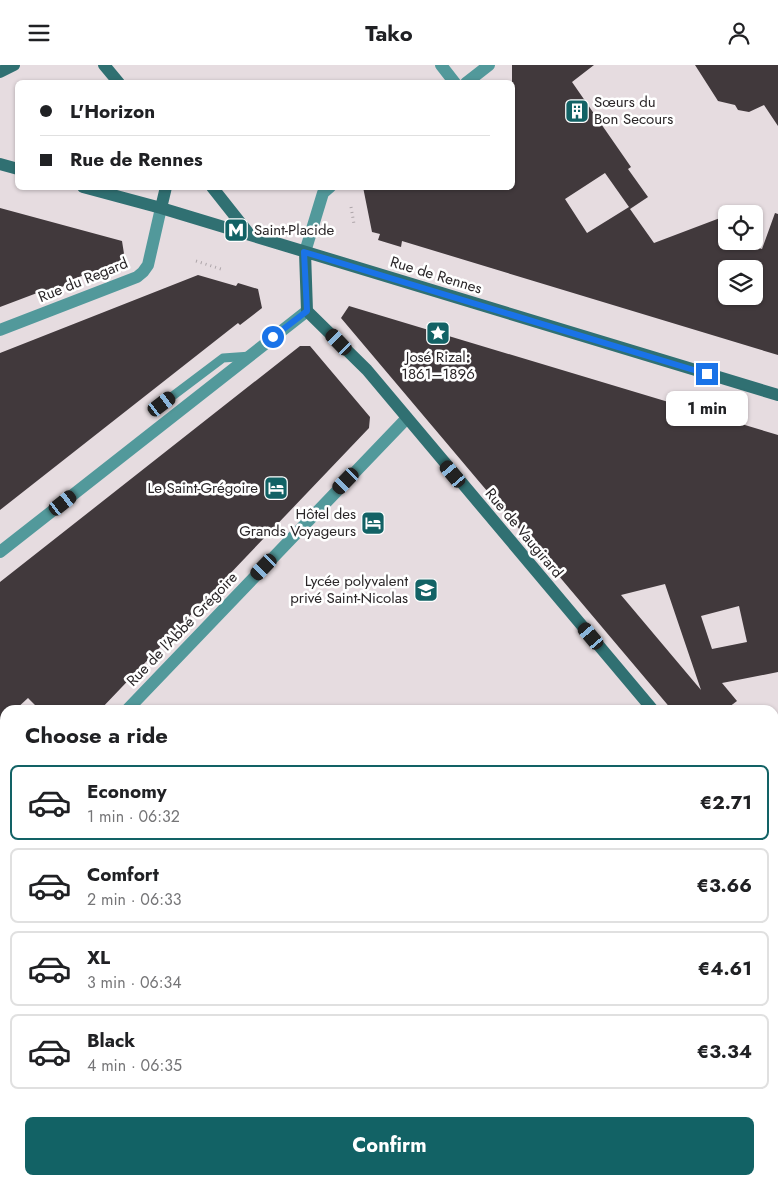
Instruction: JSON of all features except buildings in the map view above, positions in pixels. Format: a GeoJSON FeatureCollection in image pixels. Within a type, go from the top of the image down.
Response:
{"type":"FeatureCollection","features":[{"type":"Feature","properties":{"kind":"main road"},"geometry":{"type":"LineString","coordinates":[[0,72],[14,65]]}},
{"type":"Feature","properties":{"kind":"main road"},"geometry":{"type":"LineString","coordinates":[[104,65],[116,80]]}},
{"type":"Feature","properties":{"kind":"main road"},"geometry":{"type":"LineString","coordinates":[[0,164],[15,168]]}},
{"type":"Feature","properties":{"kind":"main road","name":"Rue de Rennes"},"geometry":{"type":"LineString","coordinates":[[94,190],[161,208],[778,395]]}},
{"type":"Feature","properties":{"kind":"main road"},"geometry":{"type":"LineString","coordinates":[[161,208],[165,190]]}},
{"type":"Feature","properties":{"kind":"main road"},"geometry":{"type":"LineString","coordinates":[[214,190],[250,235]]}},
{"type":"Feature","properties":{"kind":"main road"},"geometry":{"type":"LineString","coordinates":[[304,252],[307,311]]}},
{"type":"Feature","properties":{"kind":"main road","name":"Rue de Vaugirard"},"geometry":{"type":"LineString","coordinates":[[307,311],[367,370],[649,705]]}},
{"type":"Feature","properties":{"kind":"street"},"geometry":{"type":"LineString","coordinates":[[440,65],[452,80]]}},
{"type":"Feature","properties":{"kind":"street"},"geometry":{"type":"LineString","coordinates":[[470,80],[489,65]]}},
{"type":"Feature","properties":{"kind":"street"},"geometry":{"type":"LineString","coordinates":[[304,252],[323,193],[326,190]]}},
{"type":"Feature","properties":{"kind":"street","name":"Rue du Regard"},"geometry":{"type":"LineString","coordinates":[[0,330],[136,277],[143,272],[148,265],[161,208]]}},
{"type":"Feature","properties":{"kind":"street"},"geometry":{"type":"LineString","coordinates":[[0,552],[307,311]]}},
{"type":"Feature","properties":{"kind":"street","name":"Rue de l'Abbé Grégoire"},"geometry":{"type":"LineString","coordinates":[[132,705],[407,418]]}},
{"type":"Feature","properties":{"kind":"lane"},"geometry":{"type":"LineString","coordinates":[[162,404],[222,358],[251,356]]}},
{"type":"Feature","properties":{"kind":"path"},"geometry":{"type":"LineString","coordinates":[[351,207],[354,224]]}},
{"type":"Feature","properties":{"kind":"path"},"geometry":{"type":"LineString","coordinates":[[196,261],[224,270]]}},
{"type":"Feature","properties":{"kind":"place","name":"Sœurs du Bon Secours"},"geometry":{"type":"Point","coordinates":[577,111]}},
{"type":"Feature","properties":{"kind":"place","name":"Saint-Placide"},"geometry":{"type":"Point","coordinates":[236,230]}},
{"type":"Feature","properties":{"kind":"place","name":"José Rizal: 1861–1896"},"geometry":{"type":"Point","coordinates":[438,333]}},
{"type":"Feature","properties":{"kind":"place","name":"Le Saint-Grégoire"},"geometry":{"type":"Point","coordinates":[276,488]}},
{"type":"Feature","properties":{"kind":"place","name":"Hôtel des Grands Voyageurs"},"geometry":{"type":"Point","coordinates":[373,523]}},
{"type":"Feature","properties":{"kind":"place","name":"Lycée polyvalent privé Saint-Nicolas"},"geometry":{"type":"Point","coordinates":[426,590]}},
{"type":"Feature","properties":{"kind":"route"},"geometry":{"type":"LineString","coordinates":[[273,337],[307,311],[304,252],[707,374]]}}]}
